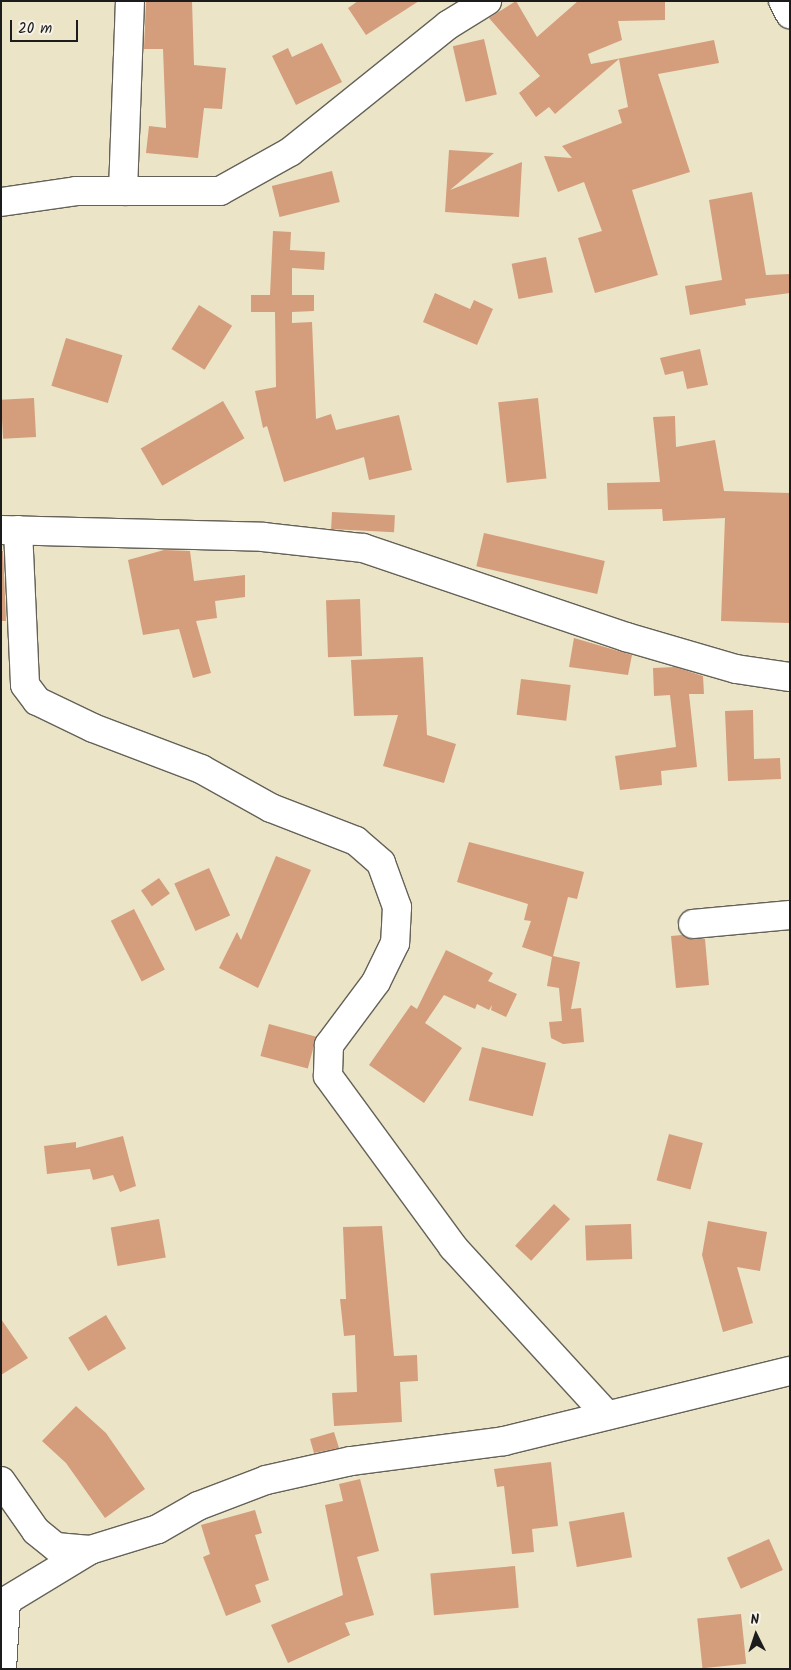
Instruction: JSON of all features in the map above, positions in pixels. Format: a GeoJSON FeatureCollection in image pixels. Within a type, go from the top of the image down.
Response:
{"type":"FeatureCollection","features":[{"type":"Feature","properties":{"kind":"street"},"geometry":{"type":"LineString","coordinates":[[123,191],[130,1]]}},
{"type":"Feature","properties":{"kind":"street"},"geometry":{"type":"LineString","coordinates":[[1,202],[76,191],[220,191],[250,178],[352,105],[448,25],[487,1]]}},
{"type":"Feature","properties":{"kind":"street"},"geometry":{"type":"LineString","coordinates":[[782,1],[790,14]]}},
{"type":"Feature","properties":{"kind":"street"},"geometry":{"type":"LineString","coordinates":[[607,1415],[454,1247],[328,1076],[329,1045],[376,982],[395,943],[397,907],[381,863],[356,841],[271,808],[201,769],[92,728],[37,701],[25,685],[10,530],[262,537],[362,548],[626,637],[736,669],[790,677]]}},
{"type":"Feature","properties":{"kind":"street"},"geometry":{"type":"LineString","coordinates":[[693,924],[790,915]]}},
{"type":"Feature","properties":{"kind":"street"},"geometry":{"type":"LineString","coordinates":[[2,1669],[4,1603],[90,1550],[158,1529],[198,1506],[266,1480],[351,1461],[504,1441],[790,1371]]}},
{"type":"Feature","properties":{"kind":"street"},"geometry":{"type":"LineString","coordinates":[[1,1481],[36,1531],[56,1547],[90,1550]]}},
{"type":"Feature","properties":{"kind":"building"},"geometry":{"type":"Polygon","coordinates":[[[146,1],[192,1],[194,65],[226,68],[222,109],[204,108],[198,158],[146,153],[149,126],[166,128],[163,49],[144,49],[146,1]]]}},
{"type":"Feature","properties":{"kind":"building"},"geometry":{"type":"Polygon","coordinates":[[[358,1],[419,1],[366,35],[348,8],[358,1]]]}},
{"type":"Feature","properties":{"kind":"building"},"geometry":{"type":"Polygon","coordinates":[[[516,1],[537,37],[578,1],[665,2],[665,20],[618,21],[622,40],[588,54],[591,64],[714,40],[719,63],[658,74],[690,172],[632,190],[658,275],[595,293],[578,238],[602,231],[584,182],[558,192],[544,156],[572,158],[562,146],[622,123],[618,110],[628,107],[619,59],[555,114],[549,107],[536,117],[519,93],[540,76],[489,18],[516,1]]]}},
{"type":"Feature","properties":{"kind":"building"},"geometry":{"type":"Polygon","coordinates":[[[484,39],[497,95],[466,102],[453,46],[484,39]]]}},
{"type":"Feature","properties":{"kind":"building"},"geometry":{"type":"Polygon","coordinates":[[[322,43],[342,82],[296,105],[272,56],[288,48],[292,57],[322,43]]]}},
{"type":"Feature","properties":{"kind":"building"},"geometry":{"type":"Polygon","coordinates":[[[449,150],[494,153],[450,190],[522,162],[519,217],[445,212],[449,150]]]}},
{"type":"Feature","properties":{"kind":"building"},"geometry":{"type":"Polygon","coordinates":[[[332,171],[340,202],[280,217],[272,186],[332,171]]]}},
{"type":"Feature","properties":{"kind":"building"},"geometry":{"type":"Polygon","coordinates":[[[752,192],[766,275],[790,274],[790,293],[745,299],[746,305],[690,315],[685,286],[722,280],[709,200],[752,192]]]}},
{"type":"Feature","properties":{"kind":"building"},"geometry":{"type":"Polygon","coordinates":[[[273,231],[291,232],[290,250],[325,252],[324,270],[292,268],[292,295],[314,295],[314,311],[292,312],[292,323],[312,322],[316,419],[331,414],[336,430],[399,415],[412,470],[369,480],[364,457],[284,482],[267,426],[263,428],[255,391],[276,387],[275,312],[251,312],[251,295],[270,295],[273,231]]]}},
{"type":"Feature","properties":{"kind":"building"},"geometry":{"type":"Polygon","coordinates":[[[546,257],[553,292],[519,299],[512,264],[546,257]]]}},
{"type":"Feature","properties":{"kind":"building"},"geometry":{"type":"Polygon","coordinates":[[[435,293],[470,309],[474,300],[493,309],[477,345],[423,322],[435,293]]]}},
{"type":"Feature","properties":{"kind":"building"},"geometry":{"type":"Polygon","coordinates":[[[199,305],[232,326],[205,370],[171,349],[199,305]]]}},
{"type":"Feature","properties":{"kind":"building"},"geometry":{"type":"Polygon","coordinates":[[[66,338],[122,355],[108,403],[51,386],[66,338]]]}},
{"type":"Feature","properties":{"kind":"building"},"geometry":{"type":"Polygon","coordinates":[[[700,349],[708,385],[687,389],[683,371],[665,375],[660,358],[700,349]]]}},
{"type":"Feature","properties":{"kind":"building"},"geometry":{"type":"Polygon","coordinates":[[[34,398],[36,437],[3,439],[1,400],[34,398]]]}},
{"type":"Feature","properties":{"kind":"building"},"geometry":{"type":"Polygon","coordinates":[[[538,398],[546,479],[507,483],[498,402],[538,398]]]}},
{"type":"Feature","properties":{"kind":"building"},"geometry":{"type":"Polygon","coordinates":[[[223,401],[244,438],[162,486],[141,448],[223,401]]]}},
{"type":"Feature","properties":{"kind":"building"},"geometry":{"type":"Polygon","coordinates":[[[675,416],[676,447],[715,440],[724,491],[790,493],[790,623],[721,621],[725,518],[663,521],[662,509],[608,510],[607,483],[660,482],[653,417],[675,416]]]}},
{"type":"Feature","properties":{"kind":"building"},"geometry":{"type":"Polygon","coordinates":[[[332,512],[395,515],[394,532],[331,529],[332,512]]]}},
{"type":"Feature","properties":{"kind":"building"},"geometry":{"type":"Polygon","coordinates":[[[484,533],[605,561],[597,594],[476,566],[484,533]]]}},
{"type":"Feature","properties":{"kind":"building"},"geometry":{"type":"Polygon","coordinates":[[[164,550],[190,551],[194,581],[245,575],[245,597],[215,601],[217,618],[196,621],[211,673],[193,678],[179,629],[143,635],[128,560],[164,550]]]}},
{"type":"Feature","properties":{"kind":"building"},"geometry":{"type":"Polygon","coordinates":[[[1,551],[3,551],[6,621],[1,621],[1,551]]]}},
{"type":"Feature","properties":{"kind":"building"},"geometry":{"type":"Polygon","coordinates":[[[360,599],[362,656],[328,657],[326,600],[360,599]]]}},
{"type":"Feature","properties":{"kind":"building"},"geometry":{"type":"Polygon","coordinates":[[[574,638],[632,655],[628,675],[569,667],[574,638]]]}},
{"type":"Feature","properties":{"kind":"building"},"geometry":{"type":"Polygon","coordinates":[[[423,657],[427,735],[456,744],[444,783],[383,766],[398,715],[354,716],[351,660],[423,657]]]}},
{"type":"Feature","properties":{"kind":"building"},"geometry":{"type":"Polygon","coordinates":[[[675,667],[703,676],[704,694],[689,694],[697,767],[661,771],[662,785],[620,790],[615,756],[676,747],[670,695],[654,696],[653,668],[675,667]]]}},
{"type":"Feature","properties":{"kind":"building"},"geometry":{"type":"Polygon","coordinates":[[[521,679],[571,685],[566,721],[517,715],[521,679]]]}},
{"type":"Feature","properties":{"kind":"building"},"geometry":{"type":"Polygon","coordinates":[[[753,710],[754,759],[780,758],[781,779],[728,781],[725,711],[753,710]]]}},
{"type":"Feature","properties":{"kind":"building"},"geometry":{"type":"Polygon","coordinates":[[[469,842],[584,872],[577,899],[568,897],[553,956],[580,962],[571,1009],[581,1008],[584,1042],[563,1044],[551,1038],[549,1022],[562,1021],[559,988],[547,986],[552,957],[522,947],[531,921],[524,920],[528,904],[457,882],[469,842]]]}},
{"type":"Feature","properties":{"kind":"building"},"geometry":{"type":"Polygon","coordinates":[[[276,856],[311,870],[258,988],[219,968],[237,932],[241,940],[276,856]]]}},
{"type":"Feature","properties":{"kind":"building"},"geometry":{"type":"Polygon","coordinates":[[[209,868],[230,916],[195,931],[174,883],[209,868]]]}},
{"type":"Feature","properties":{"kind":"building"},"geometry":{"type":"Polygon","coordinates":[[[159,878],[170,894],[152,906],[141,891],[159,878]]]}},
{"type":"Feature","properties":{"kind":"building"},"geometry":{"type":"Polygon","coordinates":[[[134,909],[165,970],[142,981],[111,921],[134,909]]]}},
{"type":"Feature","properties":{"kind":"building"},"geometry":{"type":"Polygon","coordinates":[[[682,935],[705,939],[709,985],[676,988],[671,936],[682,935]]]}},
{"type":"Feature","properties":{"kind":"building"},"geometry":{"type":"Polygon","coordinates":[[[446,950],[493,973],[488,981],[517,994],[506,1017],[491,1010],[492,1005],[489,1010],[477,1004],[475,1009],[444,995],[425,1023],[462,1048],[424,1103],[369,1065],[411,1005],[417,1009],[446,950]]]}},
{"type":"Feature","properties":{"kind":"building"},"geometry":{"type":"Polygon","coordinates":[[[269,1024],[316,1037],[308,1069],[260,1056],[269,1024]]]}},
{"type":"Feature","properties":{"kind":"building"},"geometry":{"type":"Polygon","coordinates":[[[482,1047],[546,1063],[533,1116],[469,1100],[482,1047]]]}},
{"type":"Feature","properties":{"kind":"building"},"geometry":{"type":"Polygon","coordinates":[[[669,1134],[703,1143],[690,1189],[657,1180],[669,1134]]]}},
{"type":"Feature","properties":{"kind":"building"},"geometry":{"type":"Polygon","coordinates":[[[123,1136],[136,1186],[120,1192],[113,1175],[93,1180],[90,1169],[47,1174],[44,1146],[76,1142],[76,1148],[123,1136]]]}},
{"type":"Feature","properties":{"kind":"building"},"geometry":{"type":"Polygon","coordinates":[[[554,1204],[570,1219],[531,1261],[515,1246],[554,1204]]]}},
{"type":"Feature","properties":{"kind":"building"},"geometry":{"type":"Polygon","coordinates":[[[159,1219],[166,1257],[118,1266],[111,1228],[159,1219]]]}},
{"type":"Feature","properties":{"kind":"building"},"geometry":{"type":"Polygon","coordinates":[[[708,1221],[767,1232],[760,1271],[737,1267],[753,1323],[723,1332],[702,1255],[708,1221]]]}},
{"type":"Feature","properties":{"kind":"building"},"geometry":{"type":"Polygon","coordinates":[[[631,1224],[632,1259],[586,1261],[585,1226],[631,1224]]]}},
{"type":"Feature","properties":{"kind":"building"},"geometry":{"type":"Polygon","coordinates":[[[382,1226],[394,1356],[417,1355],[418,1381],[400,1382],[402,1422],[334,1426],[332,1393],[357,1392],[355,1335],[344,1336],[340,1299],[346,1299],[343,1227],[382,1226]]]}},
{"type":"Feature","properties":{"kind":"building"},"geometry":{"type":"Polygon","coordinates":[[[106,1315],[126,1348],[88,1371],[68,1338],[106,1315]]]}},
{"type":"Feature","properties":{"kind":"building"},"geometry":{"type":"Polygon","coordinates":[[[1,1319],[28,1358],[1,1375],[1,1319]]]}},
{"type":"Feature","properties":{"kind":"building"},"geometry":{"type":"Polygon","coordinates":[[[76,1406],[106,1433],[145,1489],[105,1518],[66,1463],[42,1441],[76,1406]]]}},
{"type":"Feature","properties":{"kind":"building"},"geometry":{"type":"Polygon","coordinates":[[[334,1432],[339,1448],[314,1453],[310,1439],[334,1432]]]}},
{"type":"Feature","properties":{"kind":"building"},"geometry":{"type":"Polygon","coordinates":[[[551,1462],[558,1526],[532,1529],[534,1552],[512,1554],[504,1486],[497,1487],[494,1469],[551,1462]]]}},
{"type":"Feature","properties":{"kind":"building"},"geometry":{"type":"Polygon","coordinates":[[[360,1479],[379,1551],[357,1557],[374,1615],[345,1623],[350,1635],[288,1663],[271,1625],[343,1595],[325,1505],[343,1501],[339,1484],[360,1479]]]}},
{"type":"Feature","properties":{"kind":"building"},"geometry":{"type":"Polygon","coordinates":[[[255,1510],[262,1533],[255,1535],[269,1580],[255,1585],[261,1602],[226,1616],[203,1557],[210,1554],[201,1525],[255,1510]]]}},
{"type":"Feature","properties":{"kind":"building"},"geometry":{"type":"Polygon","coordinates":[[[624,1512],[632,1557],[577,1567],[569,1522],[624,1512]]]}},
{"type":"Feature","properties":{"kind":"building"},"geometry":{"type":"Polygon","coordinates":[[[769,1539],[783,1570],[741,1589],[727,1558],[769,1539]]]}},
{"type":"Feature","properties":{"kind":"building"},"geometry":{"type":"Polygon","coordinates":[[[515,1566],[519,1608],[434,1615],[430,1573],[515,1566]]]}},
{"type":"Feature","properties":{"kind":"building"},"geometry":{"type":"Polygon","coordinates":[[[741,1614],[746,1664],[702,1668],[697,1619],[741,1614]]]}}]}
